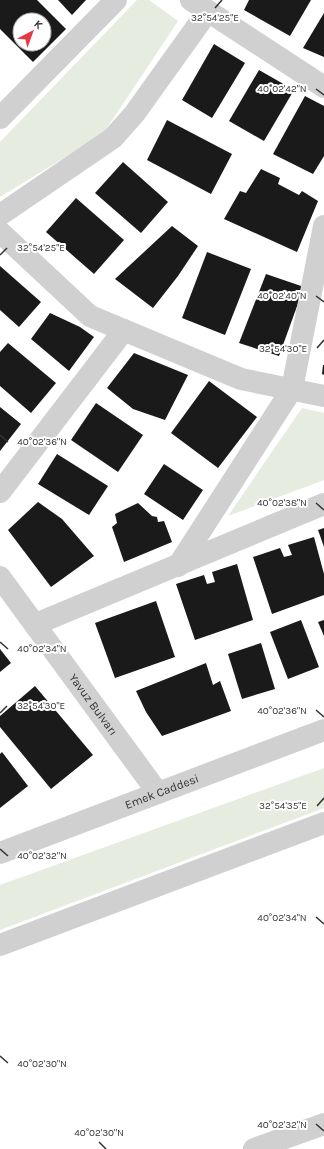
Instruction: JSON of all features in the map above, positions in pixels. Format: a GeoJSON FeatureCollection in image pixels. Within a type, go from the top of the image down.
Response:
{"type":"FeatureCollection","features":[{"type":"Feature","properties":{"kind":"street"},"geometry":{"type":"LineString","coordinates":[[0,118],[116,0]]}},
{"type":"Feature","properties":{"kind":"street"},"geometry":{"type":"LineString","coordinates":[[0,215],[113,138],[135,113],[200,6],[324,87]]}},
{"type":"Feature","properties":{"kind":"street"},"geometry":{"type":"LineString","coordinates":[[178,566],[292,389],[324,226]]}},
{"type":"Feature","properties":{"kind":"street"},"geometry":{"type":"LineString","coordinates":[[0,232],[90,316],[242,379],[324,396]]}},
{"type":"Feature","properties":{"kind":"street"},"geometry":{"type":"LineString","coordinates":[[0,492],[124,330]]}},
{"type":"Feature","properties":{"kind":"street"},"geometry":{"type":"LineString","coordinates":[[36,624],[324,504]]}},
{"type":"Feature","properties":{"kind":"street","name":"Yavuz Bulvarı"},"geometry":{"type":"LineString","coordinates":[[0,577],[36,624],[158,793]]}},
{"type":"Feature","properties":{"kind":"street","name":"Emek Caddesi"},"geometry":{"type":"LineString","coordinates":[[0,853],[324,730]]}},
{"type":"Feature","properties":{"kind":"street"},"geometry":{"type":"LineString","coordinates":[[0,945],[324,823]]}},
{"type":"Feature","properties":{"kind":"street"},"geometry":{"type":"LineString","coordinates":[[254,1149],[324,1124]]}},
{"type":"Feature","properties":{"kind":"shaded area"},"geometry":{"type":"Polygon","coordinates":[[[137,0],[149,0],[178,21],[103,134],[0,197],[0,142],[137,0]]]}},
{"type":"Feature","properties":{"kind":"shaded area"},"geometry":{"type":"Polygon","coordinates":[[[302,408],[324,413],[324,480],[228,516],[302,408]]]}},
{"type":"Feature","properties":{"kind":"shaded area"},"geometry":{"type":"Polygon","coordinates":[[[324,768],[324,808],[0,930],[0,885],[324,768]]]}},
{"type":"Feature","properties":{"kind":"building"},"geometry":{"type":"Polygon","coordinates":[[[0,0],[37,0],[49,12],[12,12],[12,41],[0,29],[0,0]]]}},
{"type":"Feature","properties":{"kind":"building"},"geometry":{"type":"Polygon","coordinates":[[[58,0],[86,0],[72,15],[58,0]]]}},
{"type":"Feature","properties":{"kind":"building"},"geometry":{"type":"Polygon","coordinates":[[[249,0],[311,0],[290,36],[244,10],[249,0]]]}},
{"type":"Feature","properties":{"kind":"building"},"geometry":{"type":"Polygon","coordinates":[[[324,13],[324,57],[303,48],[324,13]]]}},
{"type":"Feature","properties":{"kind":"building"},"geometry":{"type":"Polygon","coordinates":[[[52,15],[66,29],[52,43],[52,15]]]}},
{"type":"Feature","properties":{"kind":"building"},"geometry":{"type":"Polygon","coordinates":[[[214,44],[245,63],[212,118],[182,100],[214,44]]]}},
{"type":"Feature","properties":{"kind":"building"},"geometry":{"type":"Polygon","coordinates":[[[23,52],[43,52],[33,62],[23,52]]]}},
{"type":"Feature","properties":{"kind":"building"},"geometry":{"type":"Polygon","coordinates":[[[259,70],[294,90],[264,141],[229,121],[259,70]]]}},
{"type":"Feature","properties":{"kind":"building"},"geometry":{"type":"Polygon","coordinates":[[[305,96],[324,106],[324,156],[313,174],[273,154],[305,96]]]}},
{"type":"Feature","properties":{"kind":"building"},"geometry":{"type":"Polygon","coordinates":[[[167,120],[232,154],[211,194],[147,160],[167,120]]]}},
{"type":"Feature","properties":{"kind":"building"},"geometry":{"type":"Polygon","coordinates":[[[123,162],[168,202],[141,233],[95,193],[123,162]]]}},
{"type":"Feature","properties":{"kind":"building"},"geometry":{"type":"Polygon","coordinates":[[[261,169],[280,178],[278,184],[299,195],[302,191],[318,201],[297,252],[224,219],[240,191],[246,193],[261,169]]]}},
{"type":"Feature","properties":{"kind":"building"},"geometry":{"type":"Polygon","coordinates":[[[76,198],[124,240],[94,274],[46,232],[76,198]]]}},
{"type":"Feature","properties":{"kind":"building"},"geometry":{"type":"Polygon","coordinates":[[[172,226],[198,246],[178,276],[153,308],[115,279],[172,226]]]}},
{"type":"Feature","properties":{"kind":"building"},"geometry":{"type":"Polygon","coordinates":[[[207,252],[251,269],[225,335],[182,318],[207,252]]]}},
{"type":"Feature","properties":{"kind":"building"},"geometry":{"type":"Polygon","coordinates":[[[0,266],[41,302],[19,327],[0,310],[0,266]]]}},
{"type":"Feature","properties":{"kind":"building"},"geometry":{"type":"Polygon","coordinates":[[[266,274],[304,287],[279,356],[239,343],[266,274]]]}},
{"type":"Feature","properties":{"kind":"building"},"geometry":{"type":"Polygon","coordinates":[[[50,313],[80,327],[94,337],[69,371],[31,339],[50,313]]]}},
{"type":"Feature","properties":{"kind":"building"},"geometry":{"type":"Polygon","coordinates":[[[8,343],[56,383],[31,413],[0,386],[0,352],[8,343]]]}},
{"type":"Feature","properties":{"kind":"building"},"geometry":{"type":"Polygon","coordinates":[[[134,353],[188,375],[165,420],[133,409],[107,388],[134,353]]]}},
{"type":"Feature","properties":{"kind":"building"},"geometry":{"type":"Polygon","coordinates":[[[324,365],[324,375],[322,374],[324,365]]]}},
{"type":"Feature","properties":{"kind":"building"},"geometry":{"type":"Polygon","coordinates":[[[209,381],[257,417],[218,468],[171,433],[209,381]]]}},
{"type":"Feature","properties":{"kind":"building"},"geometry":{"type":"Polygon","coordinates":[[[96,403],[143,435],[118,472],[71,440],[96,403]]]}},
{"type":"Feature","properties":{"kind":"building"},"geometry":{"type":"Polygon","coordinates":[[[0,407],[21,424],[0,451],[0,407]]]}},
{"type":"Feature","properties":{"kind":"building"},"geometry":{"type":"Polygon","coordinates":[[[57,454],[108,486],[89,515],[38,484],[57,454]]]}},
{"type":"Feature","properties":{"kind":"building"},"geometry":{"type":"Polygon","coordinates":[[[164,464],[203,490],[183,520],[144,494],[164,464]]]}},
{"type":"Feature","properties":{"kind":"building"},"geometry":{"type":"Polygon","coordinates":[[[38,502],[62,519],[94,556],[51,587],[8,530],[38,502]]]}},
{"type":"Feature","properties":{"kind":"building"},"geometry":{"type":"Polygon","coordinates":[[[138,503],[152,516],[157,517],[158,522],[164,521],[172,542],[124,562],[112,527],[117,523],[115,514],[138,503]]]}},
{"type":"Feature","properties":{"kind":"building"},"geometry":{"type":"Polygon","coordinates":[[[324,528],[324,547],[318,530],[324,528]]]}},
{"type":"Feature","properties":{"kind":"building"},"geometry":{"type":"Polygon","coordinates":[[[314,537],[324,574],[324,595],[272,614],[253,557],[280,548],[284,557],[292,555],[288,545],[314,537]]]}},
{"type":"Feature","properties":{"kind":"building"},"geometry":{"type":"Polygon","coordinates":[[[237,564],[253,620],[195,640],[176,584],[204,575],[207,584],[215,582],[212,572],[237,564]]]}},
{"type":"Feature","properties":{"kind":"building"},"geometry":{"type":"Polygon","coordinates":[[[156,601],[175,657],[115,678],[95,623],[156,601]]]}},
{"type":"Feature","properties":{"kind":"building"},"geometry":{"type":"Polygon","coordinates":[[[301,620],[319,667],[288,679],[270,632],[301,620]]]}},
{"type":"Feature","properties":{"kind":"building"},"geometry":{"type":"Polygon","coordinates":[[[324,620],[324,636],[318,622],[324,620]]]}},
{"type":"Feature","properties":{"kind":"building"},"geometry":{"type":"Polygon","coordinates":[[[261,643],[275,689],[242,699],[228,654],[261,643]]]}},
{"type":"Feature","properties":{"kind":"building"},"geometry":{"type":"Polygon","coordinates":[[[0,649],[11,663],[0,672],[0,649]]]}},
{"type":"Feature","properties":{"kind":"building"},"geometry":{"type":"Polygon","coordinates":[[[206,663],[213,685],[220,681],[231,711],[162,736],[146,712],[136,691],[206,663]]]}},
{"type":"Feature","properties":{"kind":"building"},"geometry":{"type":"Polygon","coordinates":[[[35,686],[93,755],[51,789],[0,727],[0,716],[35,686]]]}},
{"type":"Feature","properties":{"kind":"building"},"geometry":{"type":"Polygon","coordinates":[[[2,752],[28,786],[0,808],[0,754],[2,752]]]}}]}
